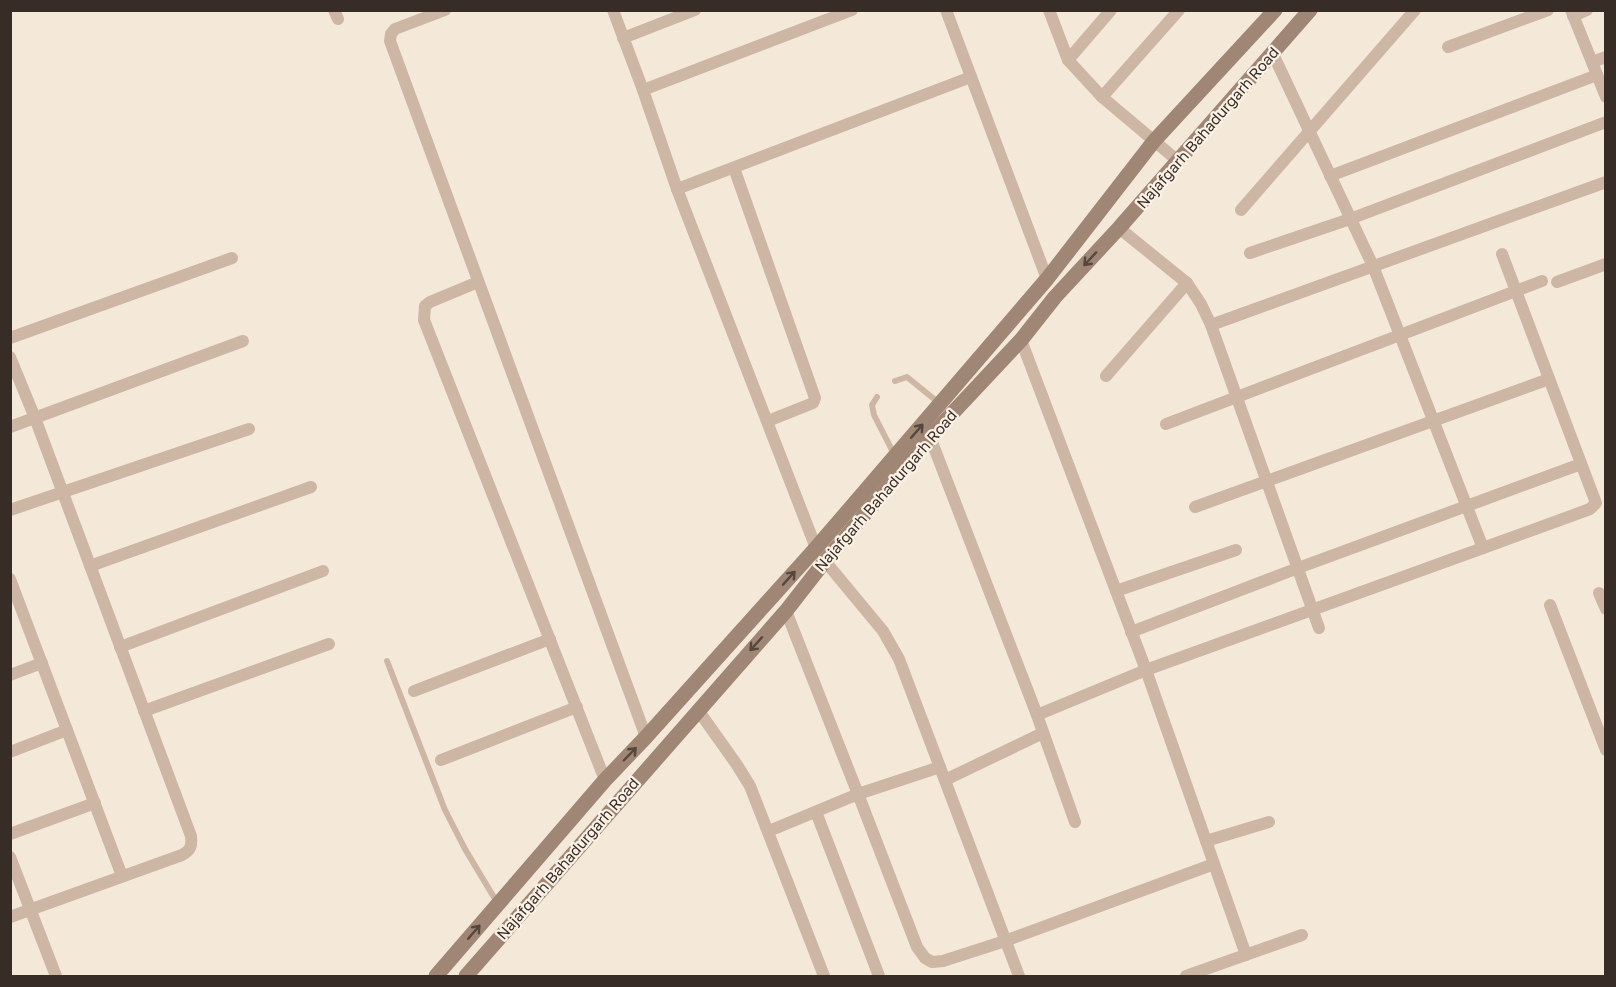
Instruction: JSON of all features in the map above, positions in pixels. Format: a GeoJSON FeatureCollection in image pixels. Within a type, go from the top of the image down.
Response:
{"type":"FeatureCollection","features":[{"type":"Feature","properties":{"kind":"main road","name":"Najafgarh Bahadurgarh Road"},"geometry":{"type":"LineString","coordinates":[[436,976],[605,780],[816,548],[1047,279],[1154,141],[1275,10]]}},
{"type":"Feature","properties":{"kind":"main road","name":"Najafgarh Bahadurgarh Road"},"geometry":{"type":"LineString","coordinates":[[466,976],[786,611],[825,561],[930,437],[1021,340],[1055,297],[1119,228],[1310,10]]}},
{"type":"Feature","properties":{"kind":"main road"},"geometry":{"type":"LineString","coordinates":[[542,854],[558,871]]}},
{"type":"Feature","properties":{"kind":"street"},"geometry":{"type":"LineString","coordinates":[[445,10],[395,29],[390,41],[646,737]]}},
{"type":"Feature","properties":{"kind":"street"},"geometry":{"type":"LineString","coordinates":[[613,10],[677,189],[816,548],[883,631],[899,659],[1018,976]]}},
{"type":"Feature","properties":{"kind":"street"},"geometry":{"type":"LineString","coordinates":[[623,38],[695,10]]}},
{"type":"Feature","properties":{"kind":"street"},"geometry":{"type":"LineString","coordinates":[[643,90],[852,10]]}},
{"type":"Feature","properties":{"kind":"street"},"geometry":{"type":"LineString","coordinates":[[946,10],[1047,279]]}},
{"type":"Feature","properties":{"kind":"street"},"geometry":{"type":"LineString","coordinates":[[1049,10],[1068,60],[1102,97],[1178,161]]}},
{"type":"Feature","properties":{"kind":"street"},"geometry":{"type":"LineString","coordinates":[[1068,60],[1111,10]]}},
{"type":"Feature","properties":{"kind":"street"},"geometry":{"type":"LineString","coordinates":[[1102,97],[1179,10]]}},
{"type":"Feature","properties":{"kind":"street"},"geometry":{"type":"LineString","coordinates":[[1241,210],[1415,10]]}},
{"type":"Feature","properties":{"kind":"street"},"geometry":{"type":"LineString","coordinates":[[1448,47],[1548,10]]}},
{"type":"Feature","properties":{"kind":"street"},"geometry":{"type":"LineString","coordinates":[[1587,10],[1572,13],[1605,97]]}},
{"type":"Feature","properties":{"kind":"street"},"geometry":{"type":"LineString","coordinates":[[1273,54],[1373,266],[1483,548]]}},
{"type":"Feature","properties":{"kind":"street"},"geometry":{"type":"LineString","coordinates":[[1592,62],[1605,57]]}},
{"type":"Feature","properties":{"kind":"street"},"geometry":{"type":"LineString","coordinates":[[1330,176],[1597,75]]}},
{"type":"Feature","properties":{"kind":"street"},"geometry":{"type":"LineString","coordinates":[[677,189],[971,77]]}},
{"type":"Feature","properties":{"kind":"street"},"geometry":{"type":"LineString","coordinates":[[1250,253],[1350,219],[1605,123]]}},
{"type":"Feature","properties":{"kind":"street"},"geometry":{"type":"LineString","coordinates":[[734,168],[815,398],[813,403],[768,421]]}},
{"type":"Feature","properties":{"kind":"street"},"geometry":{"type":"LineString","coordinates":[[1211,325],[1605,182]]}},
{"type":"Feature","properties":{"kind":"street"},"geometry":{"type":"LineString","coordinates":[[1119,228],[1186,283],[1201,303],[1211,325],[1319,628]]}},
{"type":"Feature","properties":{"kind":"street"},"geometry":{"type":"LineString","coordinates":[[1036,715],[1146,670],[1590,510],[1596,503],[1595,498],[1502,254]]}},
{"type":"Feature","properties":{"kind":"street"},"geometry":{"type":"LineString","coordinates":[[10,338],[232,258]]}},
{"type":"Feature","properties":{"kind":"street"},"geometry":{"type":"LineString","coordinates":[[1557,282],[1605,264]]}},
{"type":"Feature","properties":{"kind":"street"},"geometry":{"type":"LineString","coordinates":[[1166,424],[1542,281]]}},
{"type":"Feature","properties":{"kind":"street"},"geometry":{"type":"LineString","coordinates":[[478,282],[430,302],[425,306],[424,320],[605,780]]}},
{"type":"Feature","properties":{"kind":"street"},"geometry":{"type":"LineString","coordinates":[[1106,376],[1186,283]]}},
{"type":"Feature","properties":{"kind":"street"},"geometry":{"type":"LineString","coordinates":[[1021,340],[1146,670],[1246,955]]}},
{"type":"Feature","properties":{"kind":"street"},"geometry":{"type":"LineString","coordinates":[[10,427],[243,341]]}},
{"type":"Feature","properties":{"kind":"street"},"geometry":{"type":"LineString","coordinates":[[10,357],[35,418],[191,836],[192,845],[189,851],[182,855],[10,917]]}},
{"type":"Feature","properties":{"kind":"street"},"geometry":{"type":"LineString","coordinates":[[1195,507],[1549,380]]}},
{"type":"Feature","properties":{"kind":"street"},"geometry":{"type":"LineString","coordinates":[[10,510],[249,429]]}},
{"type":"Feature","properties":{"kind":"street"},"geometry":{"type":"LineString","coordinates":[[930,437],[1075,822]]}},
{"type":"Feature","properties":{"kind":"street"},"geometry":{"type":"LineString","coordinates":[[1131,632],[1581,464]]}},
{"type":"Feature","properties":{"kind":"street"},"geometry":{"type":"LineString","coordinates":[[90,566],[311,487]]}},
{"type":"Feature","properties":{"kind":"street"},"geometry":{"type":"LineString","coordinates":[[1116,591],[1236,550]]}},
{"type":"Feature","properties":{"kind":"street"},"geometry":{"type":"LineString","coordinates":[[120,647],[323,571]]}},
{"type":"Feature","properties":{"kind":"street"},"geometry":{"type":"LineString","coordinates":[[12,587],[122,876]]}},
{"type":"Feature","properties":{"kind":"street"},"geometry":{"type":"LineString","coordinates":[[1599,593],[1605,609]]}},
{"type":"Feature","properties":{"kind":"street"},"geometry":{"type":"LineString","coordinates":[[1550,604],[1605,750]]}},
{"type":"Feature","properties":{"kind":"street"},"geometry":{"type":"LineString","coordinates":[[786,611],[917,947],[925,958],[932,962],[943,961],[1005,941],[1214,864]]}},
{"type":"Feature","properties":{"kind":"street"},"geometry":{"type":"LineString","coordinates":[[414,691],[550,639]]}},
{"type":"Feature","properties":{"kind":"street"},"geometry":{"type":"LineString","coordinates":[[144,711],[329,644]]}},
{"type":"Feature","properties":{"kind":"street"},"geometry":{"type":"LineString","coordinates":[[10,675],[42,663]]}},
{"type":"Feature","properties":{"kind":"street"},"geometry":{"type":"LineString","coordinates":[[441,760],[576,707]]}},
{"type":"Feature","properties":{"kind":"street"},"geometry":{"type":"LineString","coordinates":[[698,710],[750,786],[824,976]]}},
{"type":"Feature","properties":{"kind":"street"},"geometry":{"type":"LineString","coordinates":[[10,752],[67,730]]}},
{"type":"Feature","properties":{"kind":"street"},"geometry":{"type":"LineString","coordinates":[[945,780],[1043,733]]}},
{"type":"Feature","properties":{"kind":"street"},"geometry":{"type":"LineString","coordinates":[[769,831],[858,794],[940,767]]}},
{"type":"Feature","properties":{"kind":"street"},"geometry":{"type":"LineString","coordinates":[[10,834],[94,803]]}},
{"type":"Feature","properties":{"kind":"street"},"geometry":{"type":"LineString","coordinates":[[816,812],[879,976]]}},
{"type":"Feature","properties":{"kind":"street"},"geometry":{"type":"LineString","coordinates":[[1206,841],[1269,822]]}},
{"type":"Feature","properties":{"kind":"street"},"geometry":{"type":"LineString","coordinates":[[10,857],[55,976]]}},
{"type":"Feature","properties":{"kind":"street"},"geometry":{"type":"LineString","coordinates":[[1186,976],[1302,935]]}},
{"type":"Feature","properties":{"kind":"lane"},"geometry":{"type":"LineString","coordinates":[[895,381],[907,377],[940,404]]}},
{"type":"Feature","properties":{"kind":"lane"},"geometry":{"type":"LineString","coordinates":[[877,397],[872,405],[874,415],[895,456]]}},
{"type":"Feature","properties":{"kind":"lane"},"geometry":{"type":"LineString","coordinates":[[387,661],[446,810],[465,849],[498,905]]}}]}
